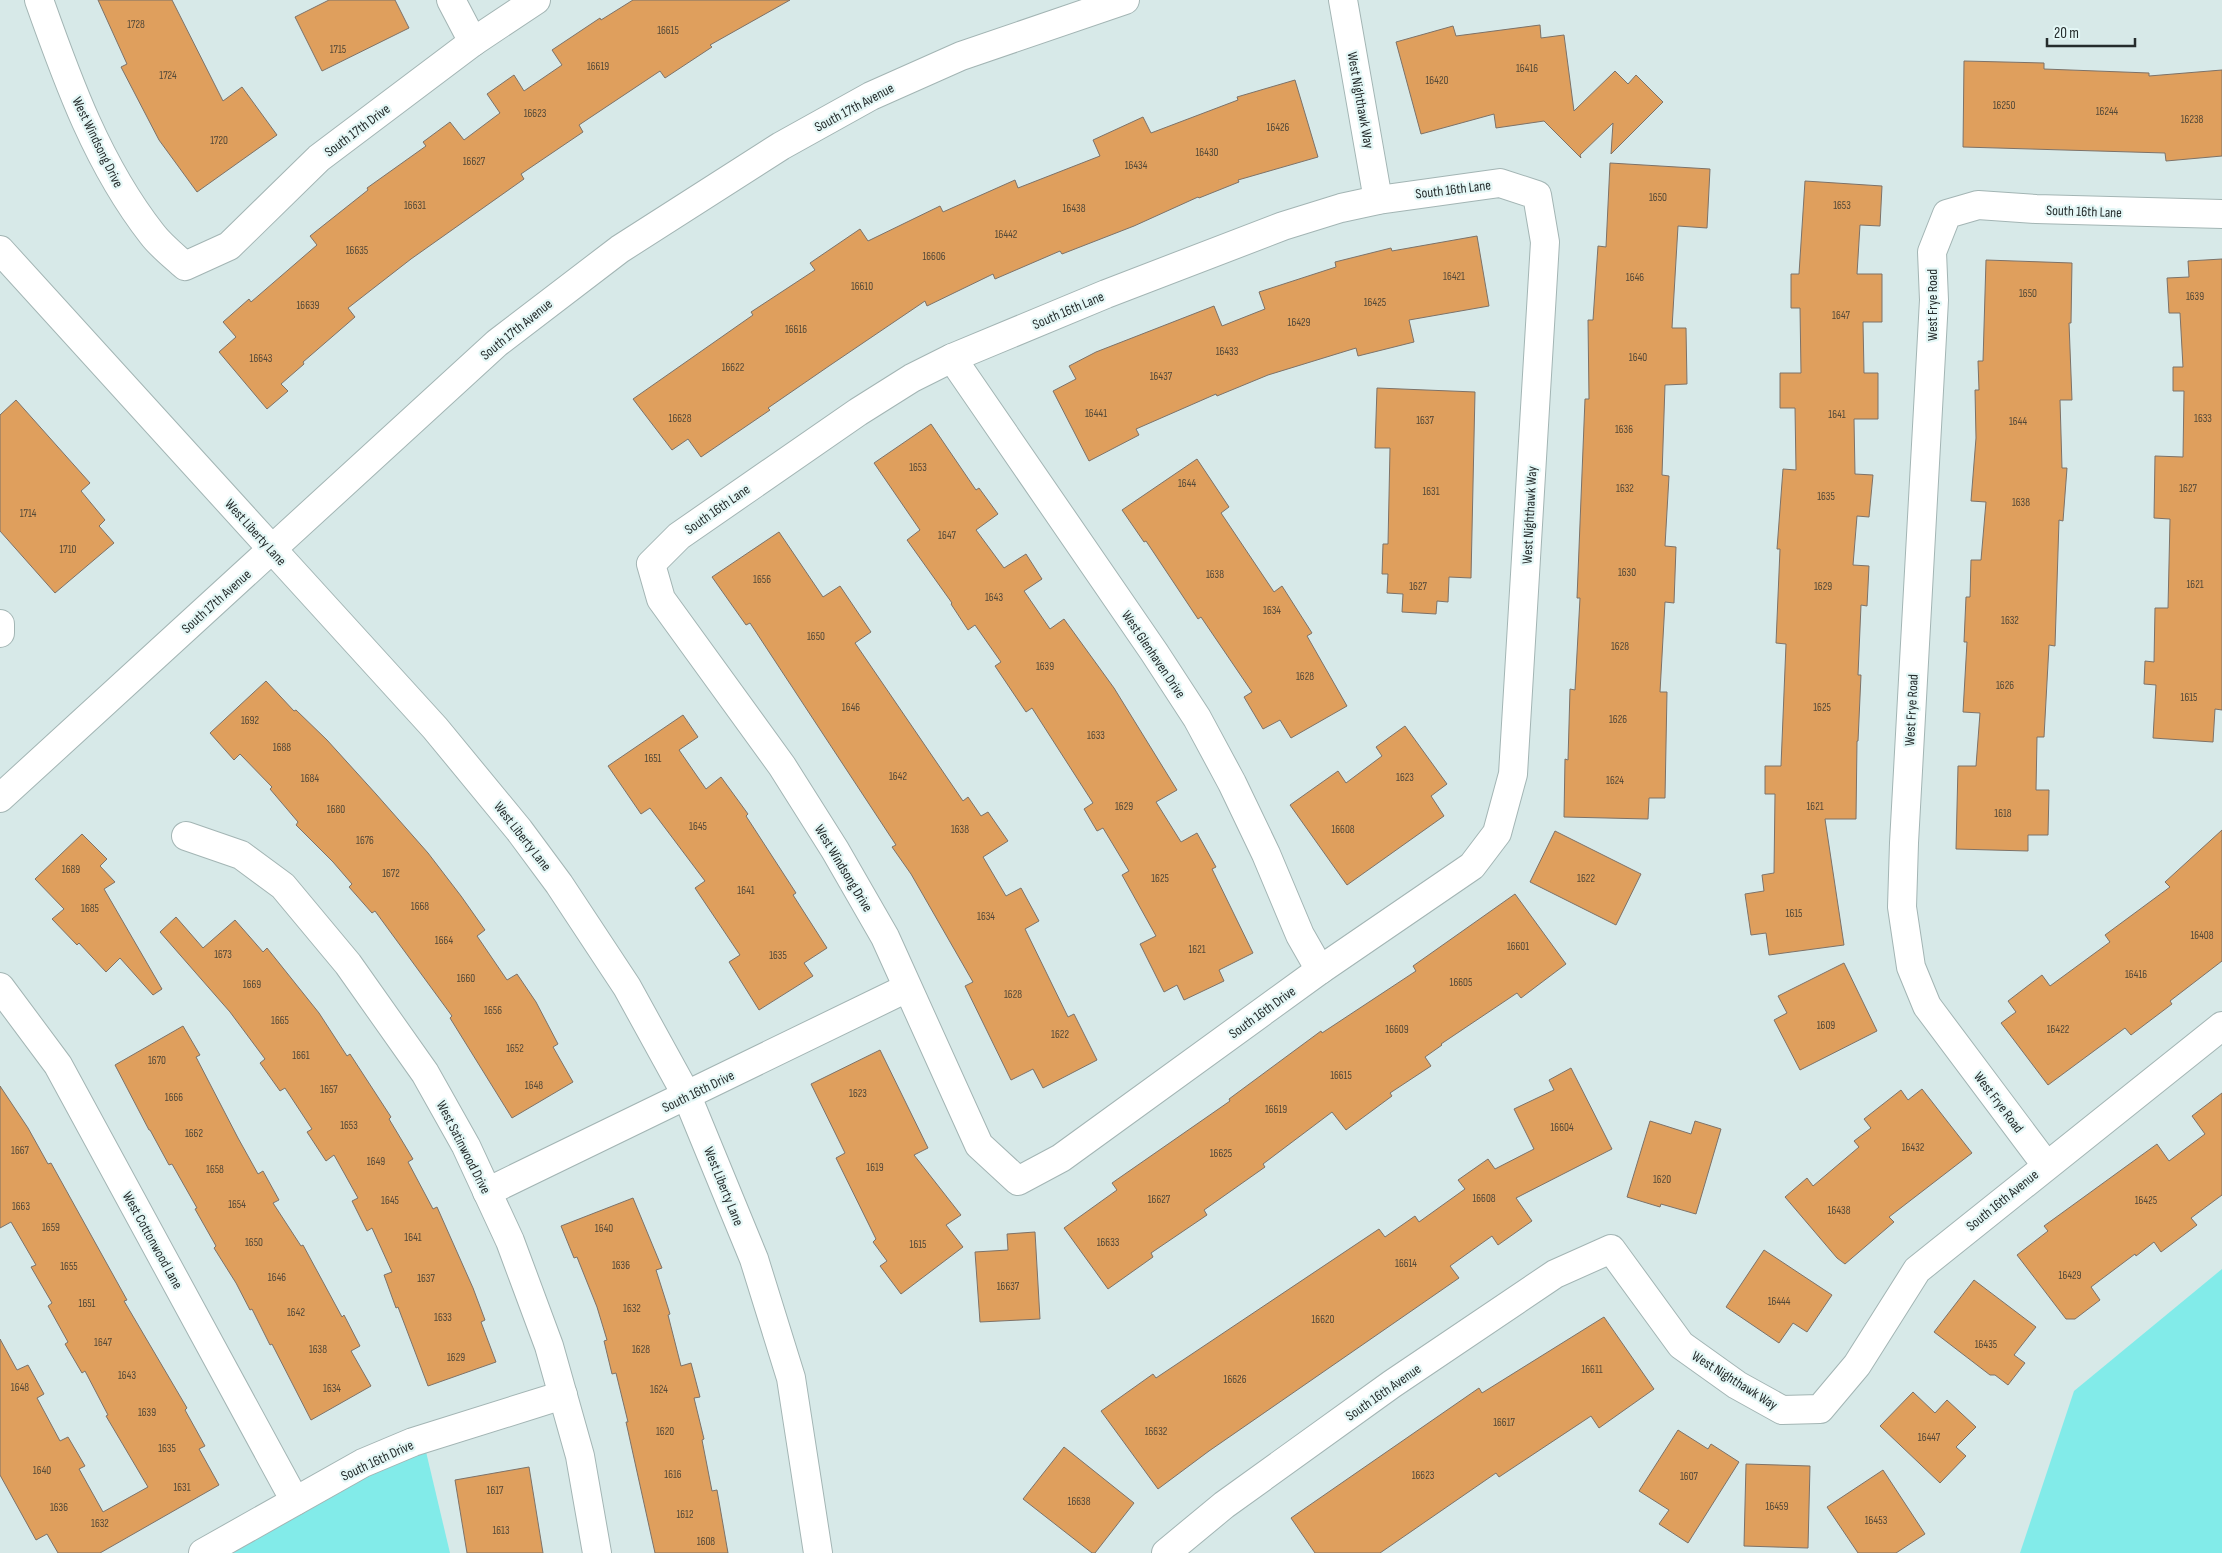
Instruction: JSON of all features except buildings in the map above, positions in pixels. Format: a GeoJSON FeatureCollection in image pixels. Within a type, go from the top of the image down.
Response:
{"type":"FeatureCollection","features":[{"type":"Feature","properties":{"kind":"street","name":"West Windsong Drive"},"geometry":{"type":"LineString","coordinates":[[39,0],[67,78],[115,180],[153,236],[185,266]]}},
{"type":"Feature","properties":{"kind":"street"},"geometry":{"type":"LineString","coordinates":[[451,0],[473,42]]}},
{"type":"Feature","properties":{"kind":"street","name":"South 17th Drive"},"geometry":{"type":"LineString","coordinates":[[185,266],[229,246],[319,158],[473,42],[536,0]]}},
{"type":"Feature","properties":{"kind":"street","name":"South 17th Avenue"},"geometry":{"type":"LineString","coordinates":[[0,798],[497,343],[620,249],[781,146],[871,96],[961,56],[1125,0]]}},
{"type":"Feature","properties":{"kind":"street","name":"West Nighthawk Way"},"geometry":{"type":"LineString","coordinates":[[1343,0],[1378,200]]}},
{"type":"Feature","properties":{"kind":"street","name":"South 16th Lane"},"geometry":{"type":"LineString","coordinates":[[651,564],[679,536],[858,412],[912,378],[952,358],[1240,241],[1341,208],[1378,200],[1500,183],[1537,195]]}},
{"type":"Feature","properties":{"kind":"street","name":"West Nighthawk Way"},"geometry":{"type":"LineString","coordinates":[[1497,833],[1513,774],[1517,726],[1544,242],[1537,195]]}},
{"type":"Feature","properties":{"kind":"street","name":"South 16th Lane"},"geometry":{"type":"LineString","coordinates":[[1947,214],[1978,205],[2055,210],[2222,214]]}},
{"type":"Feature","properties":{"kind":"street","name":"West Frye Road"},"geometry":{"type":"LineString","coordinates":[[1947,214],[1932,252],[1934,300],[1904,834],[1902,907],[1911,967],[1927,1006],[2046,1165]]}},
{"type":"Feature","properties":{"kind":"street","name":"West Liberty Lane"},"geometry":{"type":"LineString","coordinates":[[0,250],[435,728],[519,830],[559,884],[627,987],[687,1096],[754,1259],[791,1378],[818,1553]]}},
{"type":"Feature","properties":{"kind":"street","name":"West Glenhaven Drive"},"geometry":{"type":"LineString","coordinates":[[952,358],[1154,652],[1197,718],[1232,783],[1266,854],[1300,935],[1320,970]]}},
{"type":"Feature","properties":{"kind":"street","name":"West Windsong Drive"},"geometry":{"type":"LineString","coordinates":[[651,564],[661,599],[782,766],[835,850],[885,937],[979,1144],[1018,1181]]}},
{"type":"Feature","properties":{"kind":"street","name":"South 16th Drive"},"geometry":{"type":"LineString","coordinates":[[1018,1181],[1061,1158],[1320,970],[1472,866],[1497,833]]}},
{"type":"Feature","properties":{"kind":"street","name":"West Satinwood Drive"},"geometry":{"type":"LineString","coordinates":[[186,836],[241,855],[283,886],[348,964],[425,1073],[466,1146],[487,1192],[516,1259],[549,1346],[580,1456],[597,1553]]}},
{"type":"Feature","properties":{"kind":"street","name":"West Cottonwood Lane"},"geometry":{"type":"LineString","coordinates":[[0,987],[58,1065],[295,1501]]}},
{"type":"Feature","properties":{"kind":"street","name":"South 16th Drive"},"geometry":{"type":"LineString","coordinates":[[487,1192],[907,988]]}},
{"type":"Feature","properties":{"kind":"street","name":"South 16th Avenue"},"geometry":{"type":"LineString","coordinates":[[1820,1409],[1857,1365],[1917,1270],[2222,1026]]}},
{"type":"Feature","properties":{"kind":"street","name":"West Nighthawk Way"},"geometry":{"type":"LineString","coordinates":[[1611,1249],[1681,1345],[1737,1385],[1782,1410],[1820,1409]]}},
{"type":"Feature","properties":{"kind":"street","name":"South 16th Avenue"},"geometry":{"type":"LineString","coordinates":[[1166,1553],[1224,1505],[1392,1384],[1555,1274],[1611,1249]]}},
{"type":"Feature","properties":{"kind":"street","name":"South 16th Drive"},"geometry":{"type":"LineString","coordinates":[[203,1553],[363,1463],[413,1442],[563,1395]]}},
{"type":"Feature","properties":{"kind":"shaded area"},"geometry":{"type":"Polygon","coordinates":[[[2222,1269],[2222,1553],[2020,1553],[2074,1391],[2222,1269]]]}},
{"type":"Feature","properties":{"kind":"shaded area"},"geometry":{"type":"Polygon","coordinates":[[[423,1439],[450,1553],[203,1553],[423,1439]]]}}]}
